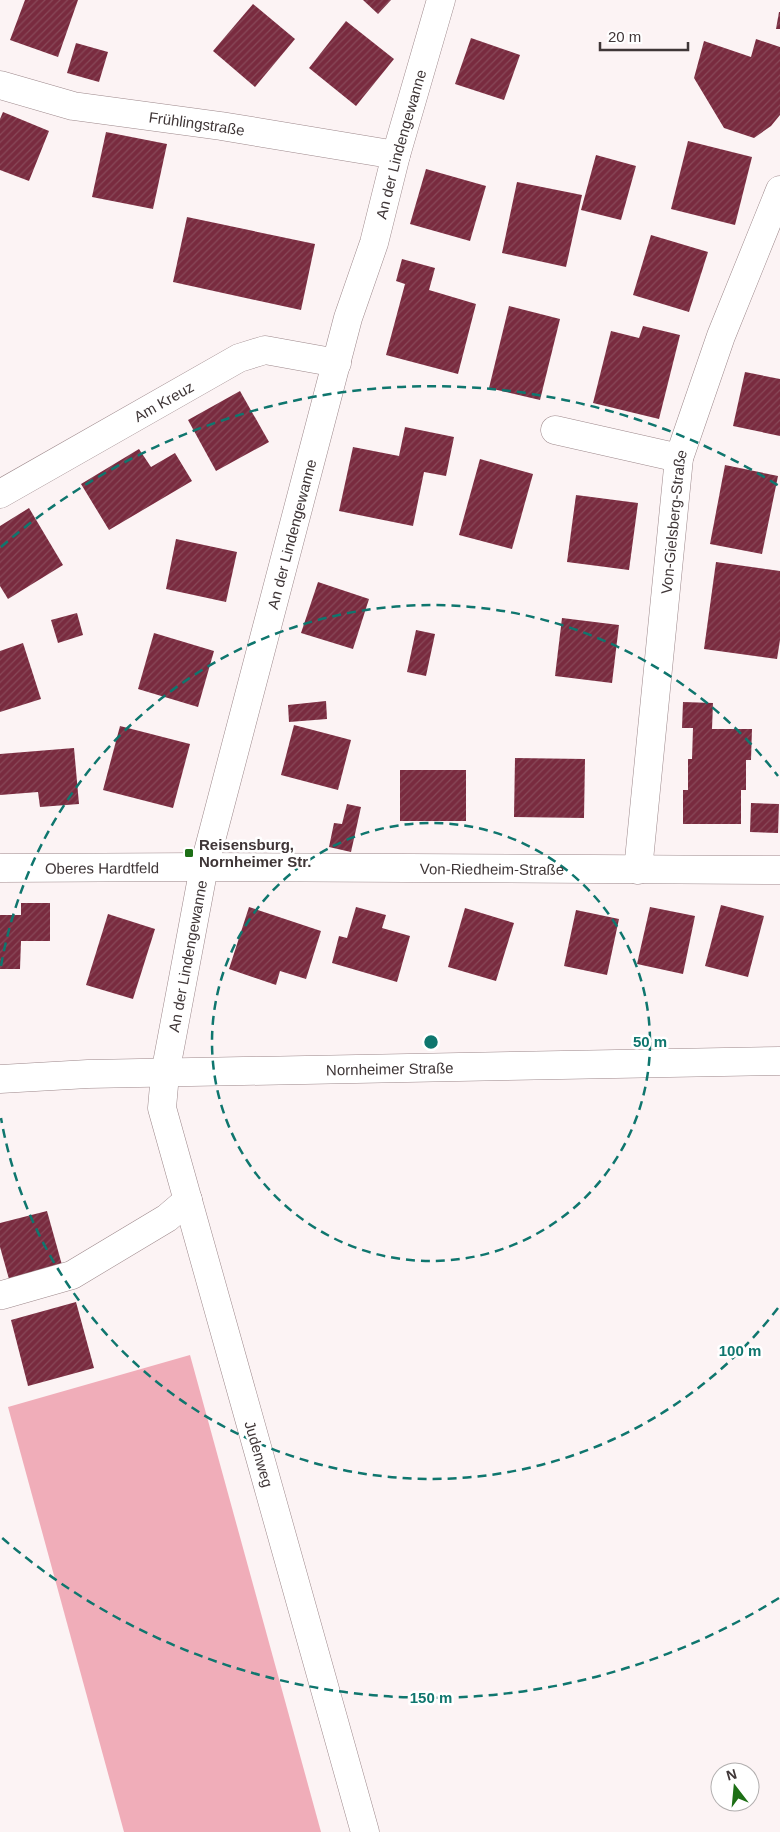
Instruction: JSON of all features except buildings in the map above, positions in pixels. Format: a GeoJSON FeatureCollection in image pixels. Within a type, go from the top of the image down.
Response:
{"type":"FeatureCollection","features":[{"type":"Feature","properties":{"kind":"street","name":"An der Lindengewanne"},"geometry":{"type":"LineString","coordinates":[[165,1074],[204,868],[296,511],[338,363],[348,318],[374,243],[396,156],[441,0]]}},
{"type":"Feature","properties":{"kind":"street","name":"Frühlingstraße"},"geometry":{"type":"LineString","coordinates":[[0,85],[73,106],[221,126],[396,156]]}},
{"type":"Feature","properties":{"kind":"street","name":"Von-Gielsberg-Straße"},"geometry":{"type":"LineString","coordinates":[[638,870],[679,458],[721,336],[780,190]]}},
{"type":"Feature","properties":{"kind":"street","name":"Am Kreuz"},"geometry":{"type":"LineString","coordinates":[[0,494],[240,358],[265,350],[338,363]]}},
{"type":"Feature","properties":{"kind":"street"},"geometry":{"type":"LineString","coordinates":[[555,430],[679,458]]}},
{"type":"Feature","properties":{"kind":"street","name":"Oberes Hardtfeld"},"geometry":{"type":"LineString","coordinates":[[0,868],[204,868]]}},
{"type":"Feature","properties":{"kind":"street","name":"Von-Riedheim-Straße"},"geometry":{"type":"LineString","coordinates":[[204,868],[780,870]]}},
{"type":"Feature","properties":{"kind":"street","name":"Nornheimer Straße"},"geometry":{"type":"LineString","coordinates":[[0,1079],[88,1074],[780,1061]]}},
{"type":"Feature","properties":{"kind":"street","name":"Judenweg"},"geometry":{"type":"LineString","coordinates":[[165,1074],[162,1108],[365,1832]]}},
{"type":"Feature","properties":{"kind":"street"},"geometry":{"type":"LineString","coordinates":[[2,1295],[72,1275],[167,1218],[188,1200]]}},
{"type":"Feature","properties":{"kind":"shaded area"},"geometry":{"type":"Polygon","coordinates":[[[190,1355],[321,1832],[124,1832],[8,1407],[190,1355]]]}},
{"type":"Feature","properties":{"kind":"place","name":"Reisensburg, Nornheimer Str."},"geometry":{"type":"Point","coordinates":[189,853]}}]}
